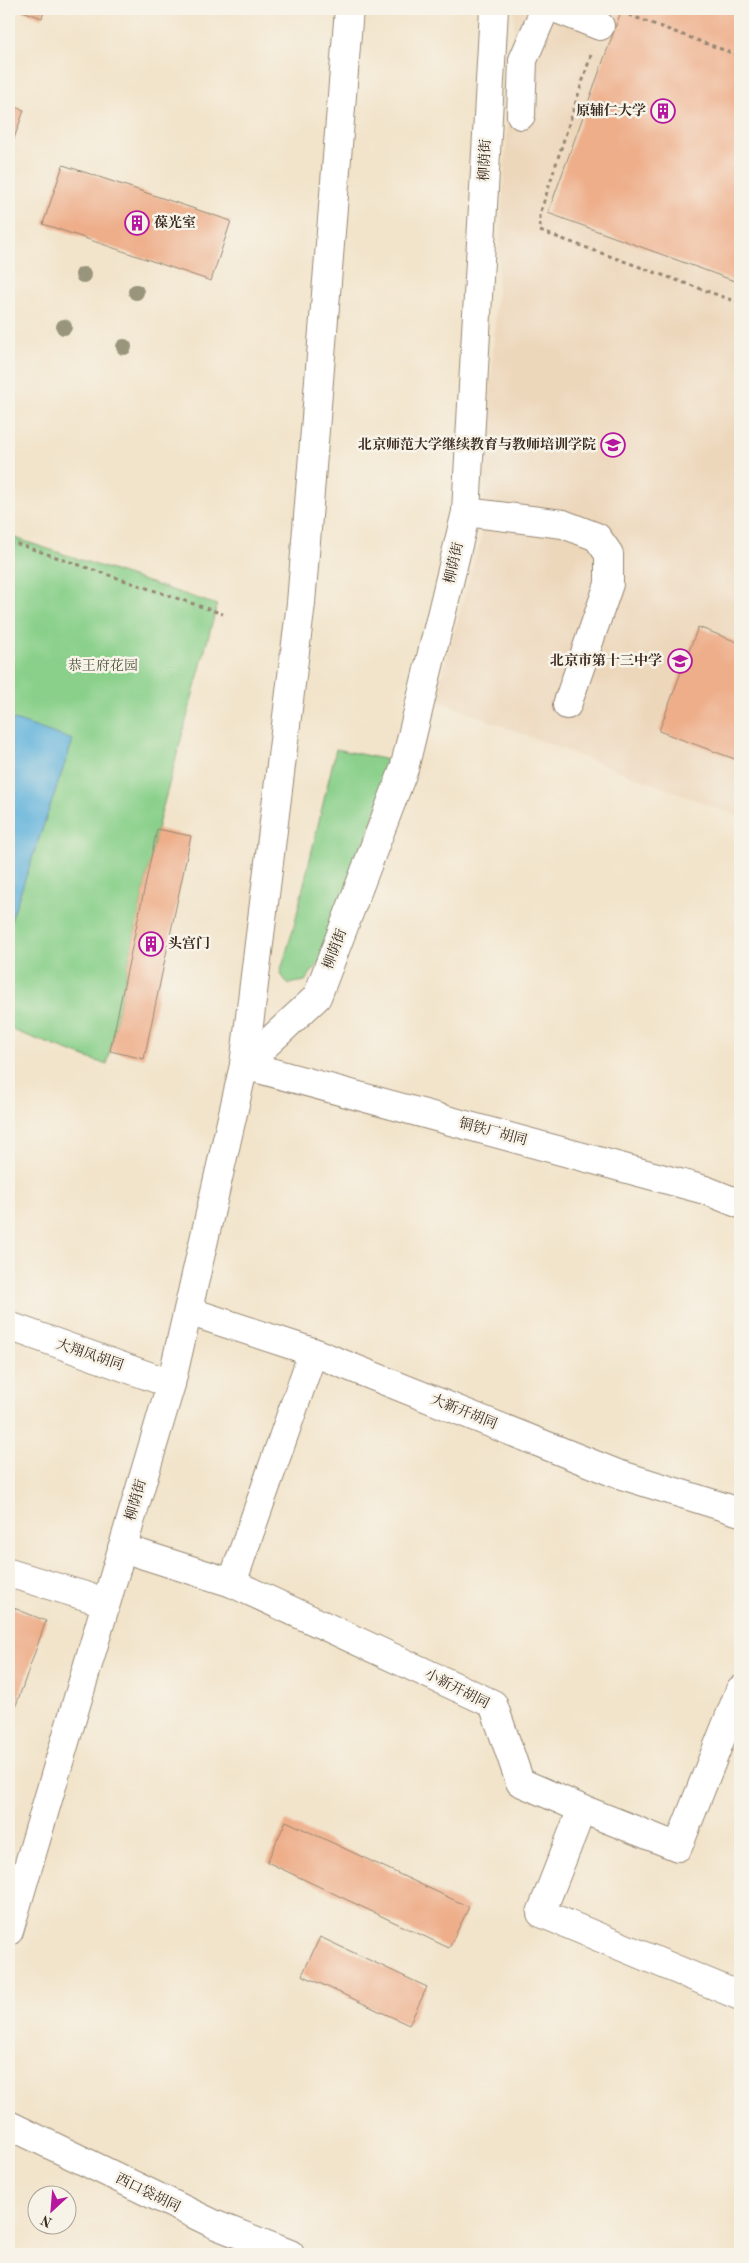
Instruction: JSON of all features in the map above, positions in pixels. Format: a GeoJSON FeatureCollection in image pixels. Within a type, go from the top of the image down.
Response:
{"type":"FeatureCollection","features":[{"type":"Feature","properties":{"kind":"street","name":"柳荫街"},"geometry":{"type":"LineString","coordinates":[[9,1931],[13,1902],[122,1548],[170,1384],[244,1065],[301,603],[349,9]]}},
{"type":"Feature","properties":{"kind":"street","name":"柳荫街"},"geometry":{"type":"LineString","coordinates":[[244,1065],[316,997],[404,769],[466,512],[494,9]]}},
{"type":"Feature","properties":{"kind":"street"},"geometry":{"type":"LineString","coordinates":[[521,115],[524,60],[545,9]]}},
{"type":"Feature","properties":{"kind":"street"},"geometry":{"type":"LineString","coordinates":[[557,9],[611,19]]}},
{"type":"Feature","properties":{"kind":"street"},"geometry":{"type":"LineString","coordinates":[[466,512],[563,524],[597,538],[609,554],[609,584],[567,705]]}},
{"type":"Feature","properties":{"kind":"street","name":"铜铁厂胡同"},"geometry":{"type":"LineString","coordinates":[[244,1065],[705,1190],[740,1204]]}},
{"type":"Feature","properties":{"kind":"street","name":"大新开胡同"},"geometry":{"type":"LineString","coordinates":[[188,1311],[313,1352],[615,1473],[740,1512]]}},
{"type":"Feature","properties":{"kind":"street","name":"大翔凤胡同"},"geometry":{"type":"LineString","coordinates":[[9,1326],[170,1384]]}},
{"type":"Feature","properties":{"kind":"street"},"geometry":{"type":"LineString","coordinates":[[232,1583],[313,1352]]}},
{"type":"Feature","properties":{"kind":"street","name":"小新开胡同"},"geometry":{"type":"LineString","coordinates":[[122,1548],[232,1583],[492,1704],[520,1782],[582,1810],[678,1847],[740,1690]]}},
{"type":"Feature","properties":{"kind":"street"},"geometry":{"type":"LineString","coordinates":[[9,1573],[105,1602]]}},
{"type":"Feature","properties":{"kind":"street"},"geometry":{"type":"LineString","coordinates":[[582,1810],[541,1913],[740,1996]]}},
{"type":"Feature","properties":{"kind":"street","name":"西口袋胡同"},"geometry":{"type":"LineString","coordinates":[[9,2125],[216,2226],[290,2254]]}},
{"type":"Feature","properties":{"kind":"path"},"geometry":{"type":"LineString","coordinates":[[740,56],[611,19],[540,214],[540,231],[740,303]]}},
{"type":"Feature","properties":{"kind":"path"},"geometry":{"type":"LineString","coordinates":[[9,541],[223,614]]}},
{"type":"Feature","properties":{"kind":"shaded area","name":"北京师范大学继续教育与教师培训学院"},"geometry":{"type":"Polygon","coordinates":[[[515,9],[740,9],[740,817],[435,700],[481,539],[515,9]]]}},
{"type":"Feature","properties":{"kind":"green space","name":"恭王府花园"},"geometry":{"type":"Polygon","coordinates":[[[9,536],[217,605],[157,829],[107,1065],[9,1029],[9,536]]]}},
{"type":"Feature","properties":{"kind":"green space"},"geometry":{"type":"Polygon","coordinates":[[[336,749],[393,761],[326,952],[305,981],[288,984],[280,973],[294,926],[336,749]]]}},
{"type":"Feature","properties":{"kind":"water"},"geometry":{"type":"Polygon","coordinates":[[[9,718],[73,740],[9,926],[9,718]]]}},
{"type":"Feature","properties":{"kind":"building"},"geometry":{"type":"Polygon","coordinates":[[[17,9],[45,9],[42,18],[17,9]]]}},
{"type":"Feature","properties":{"kind":"building","name":"原辅仁大学"},"geometry":{"type":"Polygon","coordinates":[[[622,9],[740,9],[740,283],[548,213],[622,9]]]}},
{"type":"Feature","properties":{"kind":"building"},"geometry":{"type":"Polygon","coordinates":[[[9,105],[24,110],[9,153],[9,105]]]}},
{"type":"Feature","properties":{"kind":"building","name":"葆光室"},"geometry":{"type":"Polygon","coordinates":[[[63,165],[231,221],[211,281],[43,224],[63,165]]]}},
{"type":"Feature","properties":{"kind":"building"},"geometry":{"type":"Polygon","coordinates":[[[698,627],[740,643],[740,761],[659,731],[698,627]]]}},
{"type":"Feature","properties":{"kind":"building","name":"头宫门"},"geometry":{"type":"Polygon","coordinates":[[[157,829],[191,836],[144,1059],[110,1051],[157,829]]]}},
{"type":"Feature","properties":{"kind":"building"},"geometry":{"type":"Polygon","coordinates":[[[9,1606],[46,1621],[9,1725],[9,1606]]]}},
{"type":"Feature","properties":{"kind":"building"},"geometry":{"type":"Polygon","coordinates":[[[286,1821],[469,1907],[449,1948],[267,1862],[286,1821]]]}},
{"type":"Feature","properties":{"kind":"building"},"geometry":{"type":"Polygon","coordinates":[[[320,1937],[427,1987],[409,2025],[302,1975],[320,1937]]]}},
{"type":"Feature","properties":{"kind":"place","name":"原辅仁大学"},"geometry":{"type":"Point","coordinates":[663,111]}},
{"type":"Feature","properties":{"kind":"place","name":"葆光室"},"geometry":{"type":"Point","coordinates":[137,223]}},
{"type":"Feature","properties":{"kind":"place","name":"北京师范大学继续教育与教师培训学院"},"geometry":{"type":"Point","coordinates":[613,445]}},
{"type":"Feature","properties":{"kind":"place","name":"北京市第十三中学"},"geometry":{"type":"Point","coordinates":[680,661]}},
{"type":"Feature","properties":{"kind":"place","name":"头宫门"},"geometry":{"type":"Point","coordinates":[151,944]}}]}
